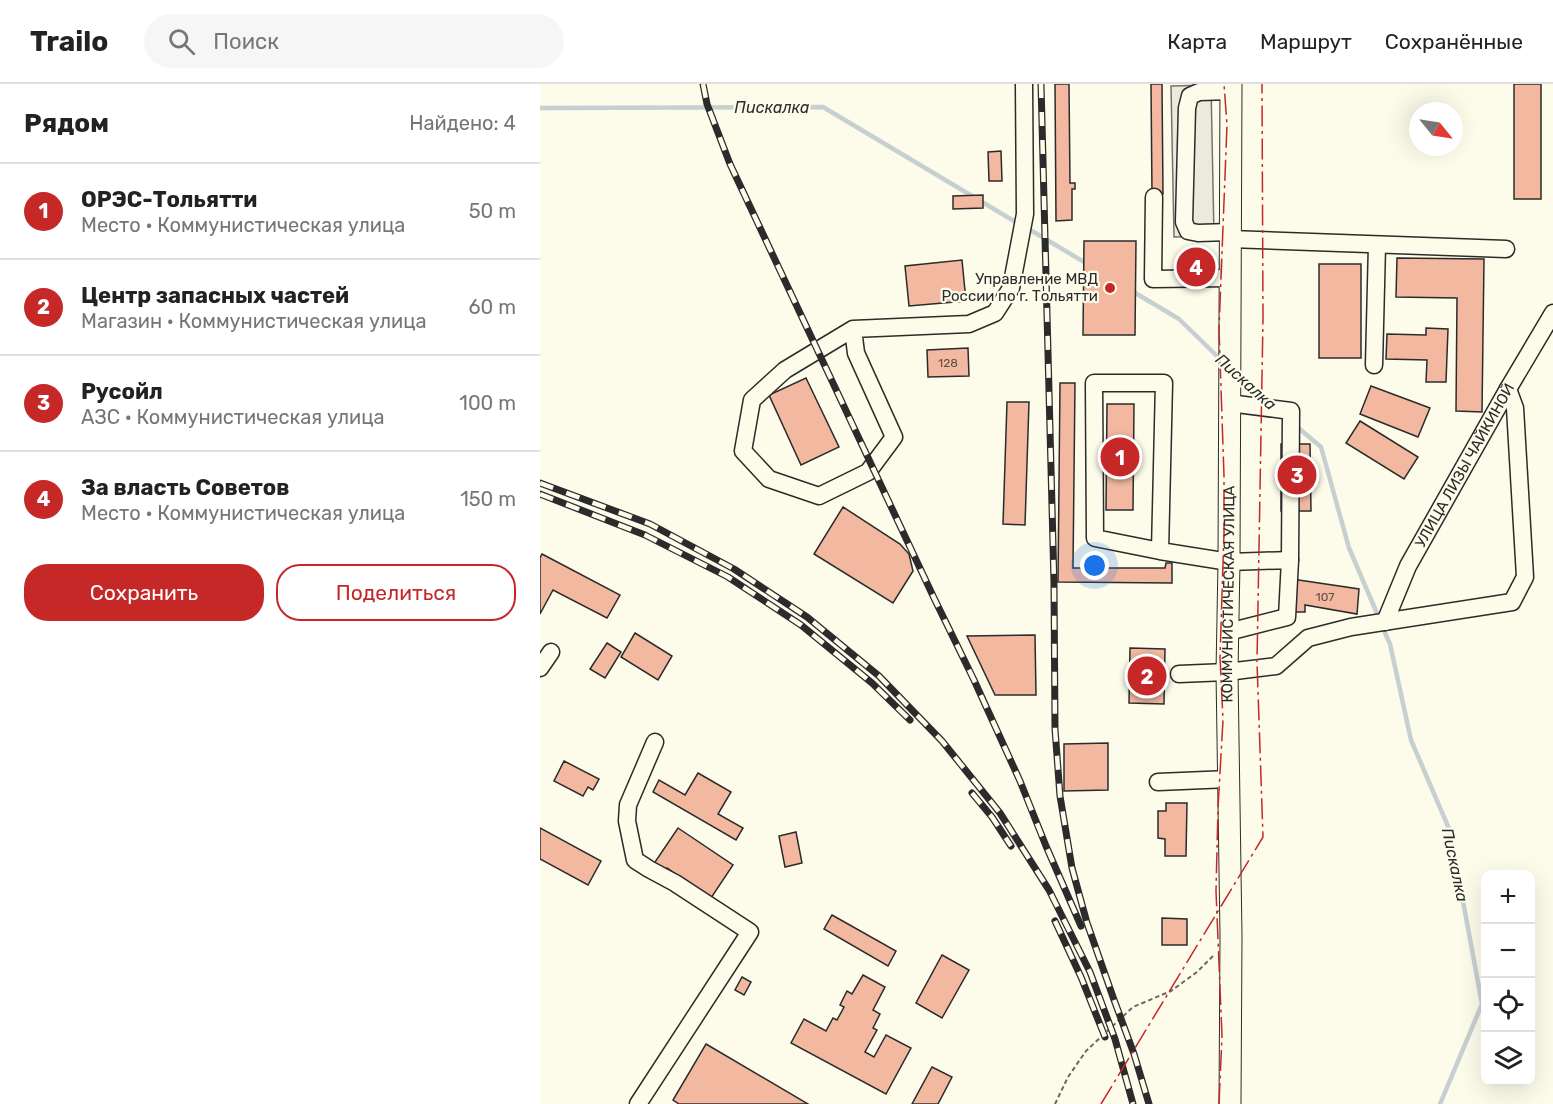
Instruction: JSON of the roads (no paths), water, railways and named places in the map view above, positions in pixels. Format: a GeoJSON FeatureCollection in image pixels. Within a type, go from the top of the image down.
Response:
{"type":"FeatureCollection","features":[{"type":"Feature","properties":{"kind":"main road","name":"КОММУНИСТИЧЕСКАЯ УЛИЦА"},"geometry":{"type":"LineString","coordinates":[[1230,1104],[1231,936],[1227,672],[1231,87]]}},
{"type":"Feature","properties":{"kind":"street"},"geometry":{"type":"LineString","coordinates":[[853,329],[855,353],[894,437],[868,472],[819,496],[770,479],[743,451],[752,400],[785,370],[853,329],[969,324],[994,313],[1011,288],[1025,214],[1024,84]]}},
{"type":"Feature","properties":{"kind":"street"},"geometry":{"type":"LineString","coordinates":[[1231,87],[1199,92],[1191,96],[1187,108],[1184,222],[1188,231],[1230,236],[1377,245],[1506,249]]}},
{"type":"Feature","properties":{"kind":"street"},"geometry":{"type":"LineString","coordinates":[[1154,197],[1153,279],[1230,278]]}},
{"type":"Feature","properties":{"kind":"street"},"geometry":{"type":"LineString","coordinates":[[1374,364],[1377,245]]}},
{"type":"Feature","properties":{"kind":"street","name":"УЛИЦА ЛИЗЫ ЧАЙКИНОЙ"},"geometry":{"type":"LineString","coordinates":[[1385,622],[1408,566],[1553,313]]}},
{"type":"Feature","properties":{"kind":"street"},"geometry":{"type":"LineString","coordinates":[[1160,551],[1164,383],[1094,383],[1095,538],[1160,551],[1229,562],[1290,560]]}},
{"type":"Feature","properties":{"kind":"street"},"geometry":{"type":"LineString","coordinates":[[1179,674],[1227,672],[1276,666],[1308,638],[1351,627],[1512,602],[1525,577],[1515,408],[1508,389]]}},
{"type":"Feature","properties":{"kind":"street"},"geometry":{"type":"LineString","coordinates":[[1228,632],[1287,616],[1290,560],[1291,411],[1229,403]]}},
{"type":"Feature","properties":{"kind":"street"},"geometry":{"type":"LineString","coordinates":[[540,668],[551,652]]}},
{"type":"Feature","properties":{"kind":"street"},"geometry":{"type":"LineString","coordinates":[[638,1104],[750,932],[635,860],[627,821],[628,805],[655,742]]}},
{"type":"Feature","properties":{"kind":"street"},"geometry":{"type":"LineString","coordinates":[[1158,782],[1228,779]]}},
{"type":"Feature","properties":{"kind":"waterway","name":"Пискалка"},"geometry":{"type":"LineString","coordinates":[[540,108],[823,107],[1019,224]]}},
{"type":"Feature","properties":{"kind":"waterway","name":"Пискалка"},"geometry":{"type":"LineString","coordinates":[[1027,228],[1089,265]]}},
{"type":"Feature","properties":{"kind":"waterway","name":"Пискалка"},"geometry":{"type":"LineString","coordinates":[[1132,291],[1179,319],[1222,361]]}},
{"type":"Feature","properties":{"kind":"waterway","name":"Пискалка"},"geometry":{"type":"LineString","coordinates":[[1237,375],[1266,402]]}},
{"type":"Feature","properties":{"kind":"waterway","name":"Пискалка"},"geometry":{"type":"LineString","coordinates":[[1296,426],[1321,447],[1349,548],[1379,618]]}},
{"type":"Feature","properties":{"kind":"waterway","name":"Пискалка"},"geometry":{"type":"LineString","coordinates":[[1382,626],[1390,644],[1411,740],[1450,831],[1482,1004],[1440,1104]]}},
{"type":"Feature","properties":{"kind":"railway"},"geometry":{"type":"LineString","coordinates":[[703,84],[707,104],[730,164],[974,680],[1020,781],[1081,926]]}},
{"type":"Feature","properties":{"kind":"railway"},"geometry":{"type":"LineString","coordinates":[[1041,84],[1054,583],[1055,729],[1060,796],[1072,868],[1087,923],[1134,1054],[1149,1104]]}},
{"type":"Feature","properties":{"kind":"railway"},"geometry":{"type":"LineString","coordinates":[[540,483],[650,524],[734,569],[807,617],[879,676],[942,741],[1000,813],[1049,890],[1090,972],[1115,1039],[1133,1104]]}},
{"type":"Feature","properties":{"kind":"railway"},"geometry":{"type":"LineString","coordinates":[[540,494],[645,535],[728,577],[801,625],[872,683],[910,720]]}},
{"type":"Feature","properties":{"kind":"railway"},"geometry":{"type":"LineString","coordinates":[[972,793],[992,817],[1011,846]]}},
{"type":"Feature","properties":{"kind":"railway"},"geometry":{"type":"LineString","coordinates":[[1055,921],[1105,1037]]}},
{"type":"Feature","properties":{"kind":"place","name":"За власть Советов"},"geometry":{"type":"Point","coordinates":[1196,267]}},
{"type":"Feature","properties":{"kind":"place","name":"Управление МВД России по г. Тольятти"},"geometry":{"type":"Point","coordinates":[1110,288]}},
{"type":"Feature","properties":{"kind":"place","name":"ОРЭС-Тольятти"},"geometry":{"type":"Point","coordinates":[1120,457]}},
{"type":"Feature","properties":{"kind":"place","name":"Русойл"},"geometry":{"type":"Point","coordinates":[1297,475]}},
{"type":"Feature","properties":{"kind":"place","name":"Центр запасных частей"},"geometry":{"type":"Point","coordinates":[1147,676]}}]}
